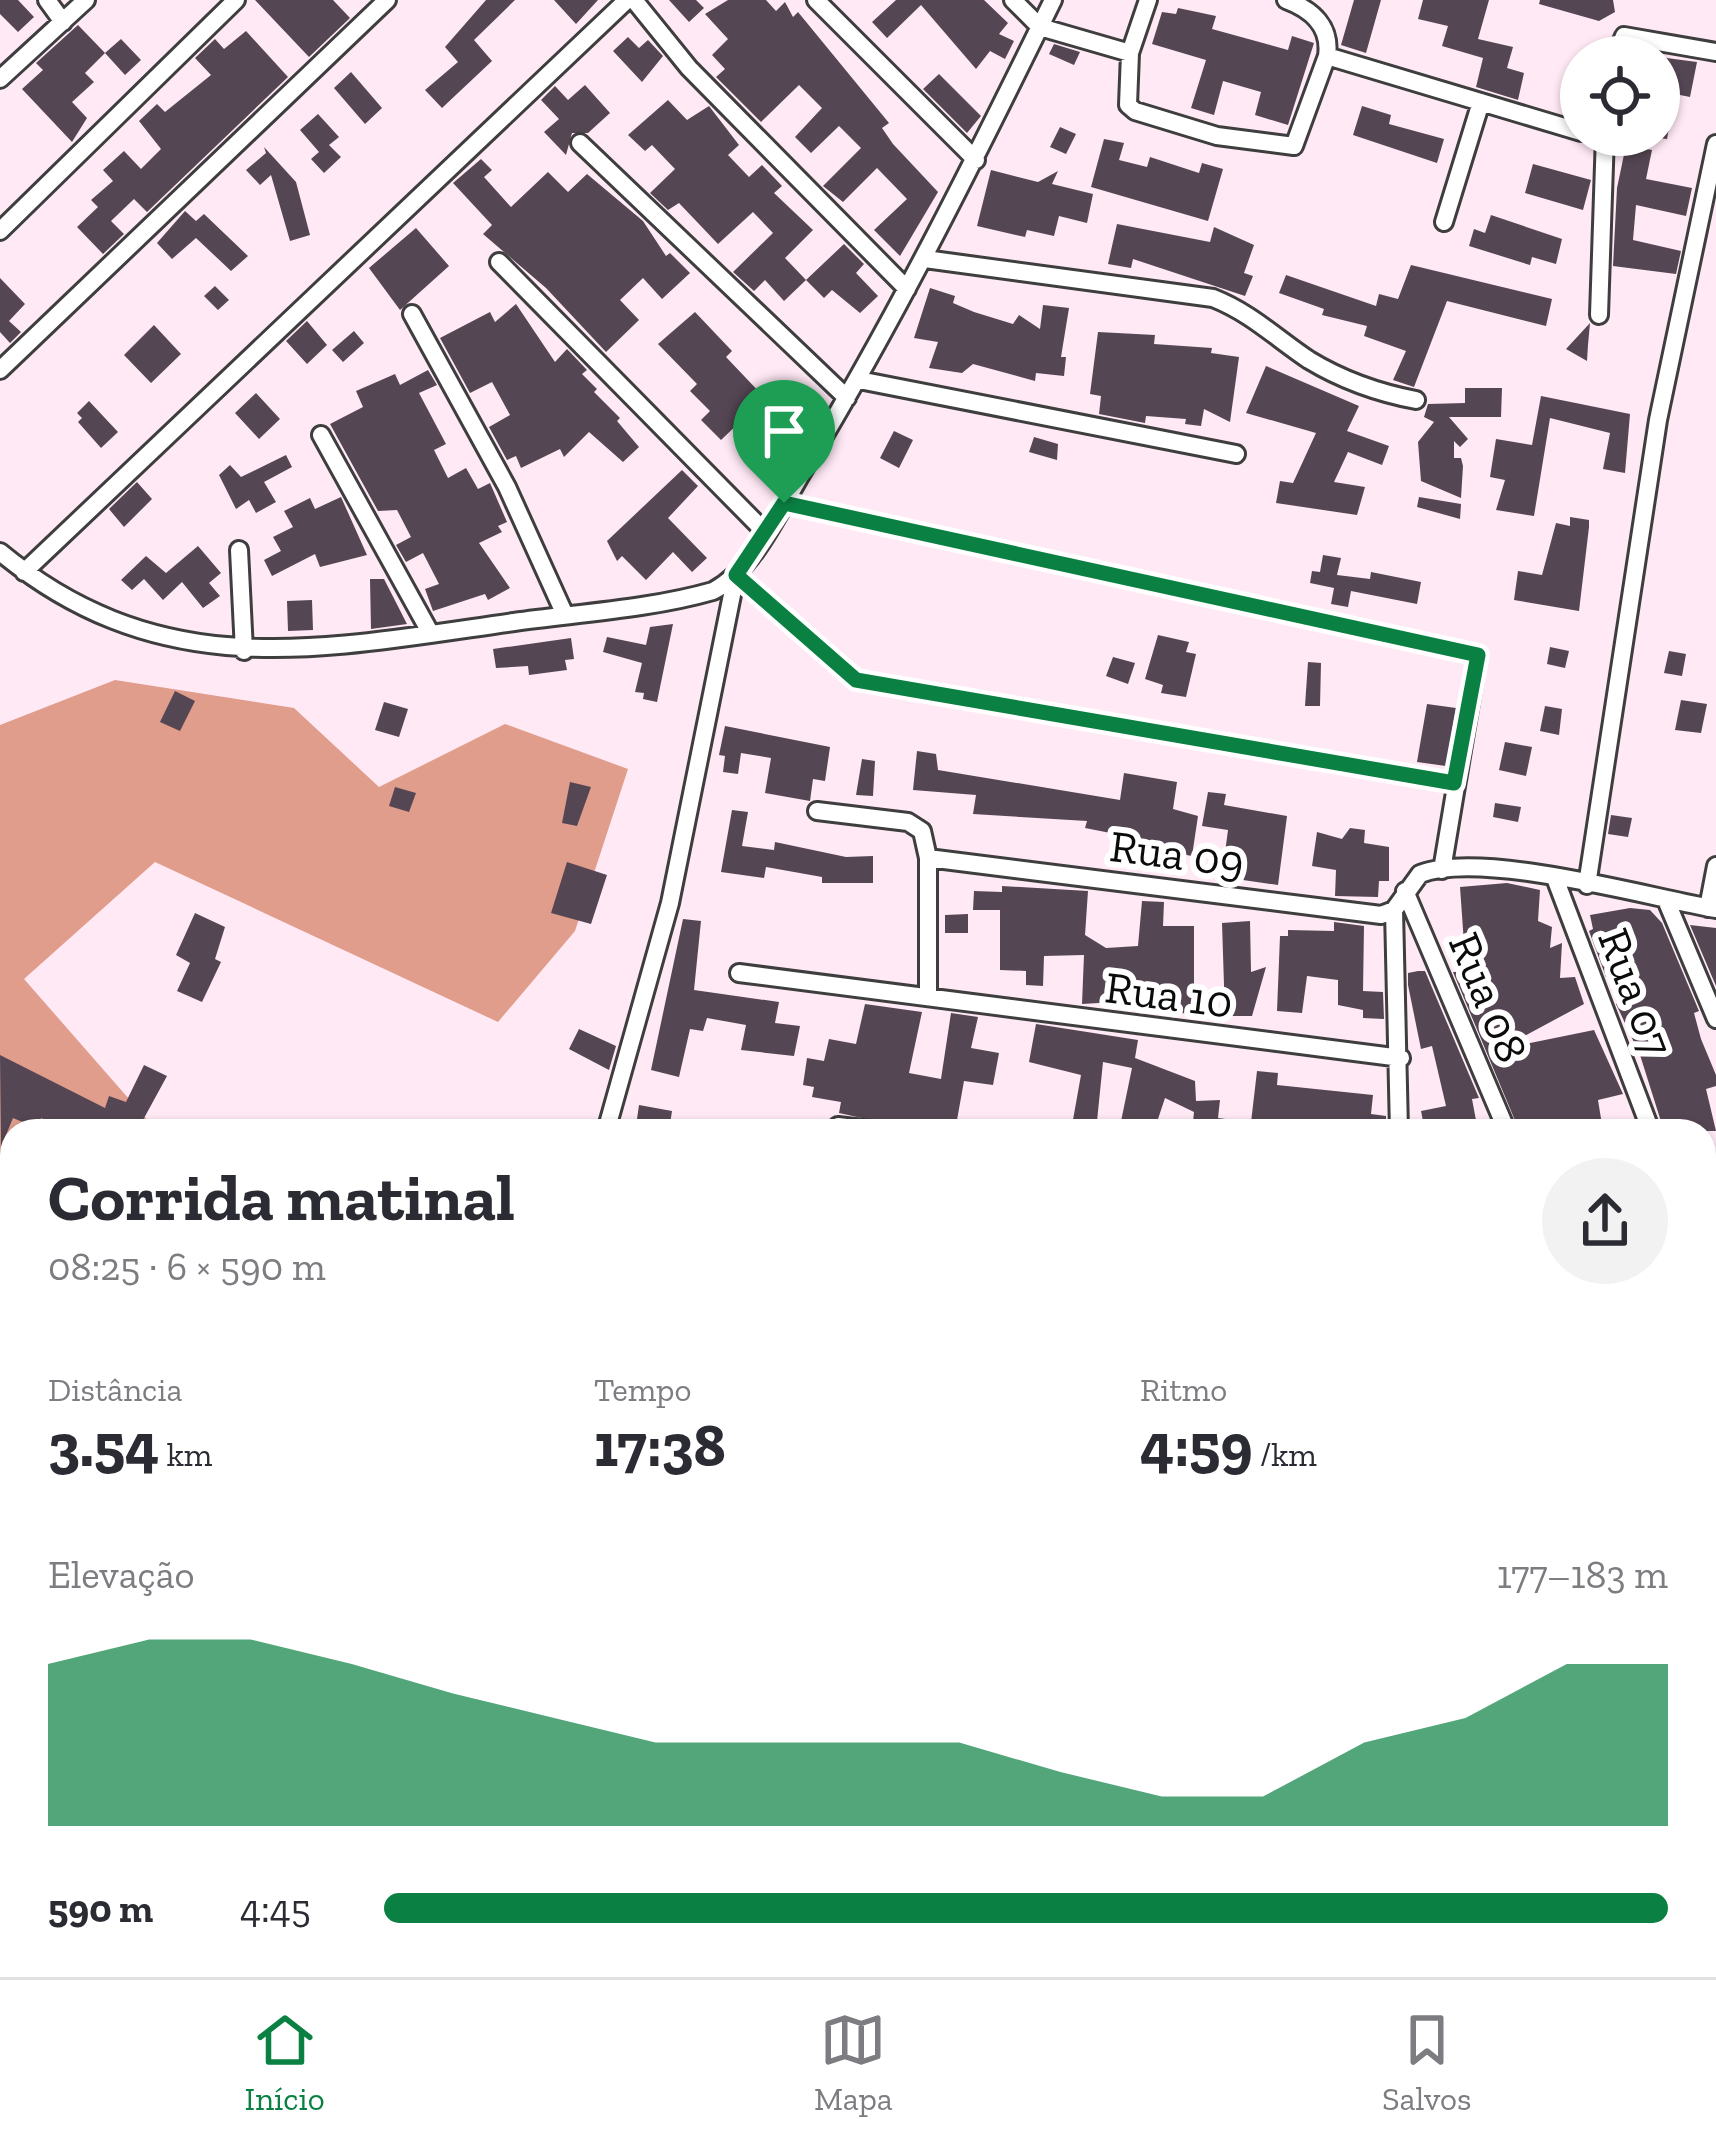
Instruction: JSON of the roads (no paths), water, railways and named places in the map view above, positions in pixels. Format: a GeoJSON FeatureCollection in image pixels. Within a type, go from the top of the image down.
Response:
{"type":"FeatureCollection","features":[{"type":"Feature","properties":{"kind":"street"},"geometry":{"type":"LineString","coordinates":[[46,0],[63,22]]}},
{"type":"Feature","properties":{"kind":"street"},"geometry":{"type":"LineString","coordinates":[[0,79],[86,0]]}},
{"type":"Feature","properties":{"kind":"street"},"geometry":{"type":"LineString","coordinates":[[0,231],[236,0]]}},
{"type":"Feature","properties":{"kind":"street"},"geometry":{"type":"LineString","coordinates":[[0,370],[387,0]]}},
{"type":"Feature","properties":{"kind":"street"},"geometry":{"type":"LineString","coordinates":[[24,572],[630,0],[689,68],[908,289]]}},
{"type":"Feature","properties":{"kind":"street"},"geometry":{"type":"LineString","coordinates":[[816,0],[976,160]]}},
{"type":"Feature","properties":{"kind":"street"},"geometry":{"type":"LineString","coordinates":[[1013,0],[1040,26],[1130,53]]}},
{"type":"Feature","properties":{"kind":"street"},"geometry":{"type":"LineString","coordinates":[[609,1119],[662,937],[736,575],[859,380],[976,160],[1053,0]]}},
{"type":"Feature","properties":{"kind":"street"},"geometry":{"type":"LineString","coordinates":[[1148,0],[1130,53],[1128,105],[1136,112],[1217,136],[1294,146],[1327,56],[1329,38],[1321,23],[1286,0]]}},
{"type":"Feature","properties":{"kind":"street"},"geometry":{"type":"LineString","coordinates":[[1680,46],[1716,52]]}},
{"type":"Feature","properties":{"kind":"street"},"geometry":{"type":"LineString","coordinates":[[1327,56],[1560,126]]}},
{"type":"Feature","properties":{"kind":"street"},"geometry":{"type":"LineString","coordinates":[[1444,222],[1481,102]]}},
{"type":"Feature","properties":{"kind":"street"},"geometry":{"type":"LineString","coordinates":[[580,143],[847,398]]}},
{"type":"Feature","properties":{"kind":"street"},"geometry":{"type":"LineString","coordinates":[[1587,885],[1658,420],[1716,144]]}},
{"type":"Feature","properties":{"kind":"street"},"geometry":{"type":"LineString","coordinates":[[1599,315],[1600,156]]}},
{"type":"Feature","properties":{"kind":"street"},"geometry":{"type":"LineString","coordinates":[[925,259],[1213,298],[1252,316],[1311,361],[1379,393],[1416,400]]}},
{"type":"Feature","properties":{"kind":"street"},"geometry":{"type":"LineString","coordinates":[[499,262],[766,532]]}},
{"type":"Feature","properties":{"kind":"street"},"geometry":{"type":"LineString","coordinates":[[412,314],[507,487],[565,615]]}},
{"type":"Feature","properties":{"kind":"street"},"geometry":{"type":"LineString","coordinates":[[859,380],[1236,454]]}},
{"type":"Feature","properties":{"kind":"street"},"geometry":{"type":"LineString","coordinates":[[321,435],[431,634]]}},
{"type":"Feature","properties":{"kind":"street"},"geometry":{"type":"LineString","coordinates":[[784,503],[1478,655],[1442,869]]}},
{"type":"Feature","properties":{"kind":"street"},"geometry":{"type":"LineString","coordinates":[[239,550],[244,651]]}},
{"type":"Feature","properties":{"kind":"street"},"geometry":{"type":"LineString","coordinates":[[0,552],[91,612],[197,646],[244,651],[431,634],[701,595],[736,575]]}},
{"type":"Feature","properties":{"kind":"street"},"geometry":{"type":"LineString","coordinates":[[736,575],[856,680],[1454,783]]}},
{"type":"Feature","properties":{"kind":"street"},"geometry":{"type":"LineString","coordinates":[[818,811],[908,822],[922,831],[928,858],[928,997]]}},
{"type":"Feature","properties":{"kind":"street","name":"Rua 09"},"geometry":{"type":"LineString","coordinates":[[928,858],[1381,915],[1394,910]]}},
{"type":"Feature","properties":{"kind":"street"},"geometry":{"type":"LineString","coordinates":[[1400,1119],[1394,910],[1420,874],[1442,869],[1555,878],[1712,909],[1716,866]]}},
{"type":"Feature","properties":{"kind":"street","name":"Rua 07"},"geometry":{"type":"LineString","coordinates":[[1555,878],[1646,1119]]}},
{"type":"Feature","properties":{"kind":"street","name":"Rua 08"},"geometry":{"type":"LineString","coordinates":[[1406,891],[1503,1119]]}},
{"type":"Feature","properties":{"kind":"street"},"geometry":{"type":"LineString","coordinates":[[1666,900],[1716,1019]]}},
{"type":"Feature","properties":{"kind":"street","name":"Rua 10"},"geometry":{"type":"LineString","coordinates":[[739,973],[1401,1058]]}}]}
